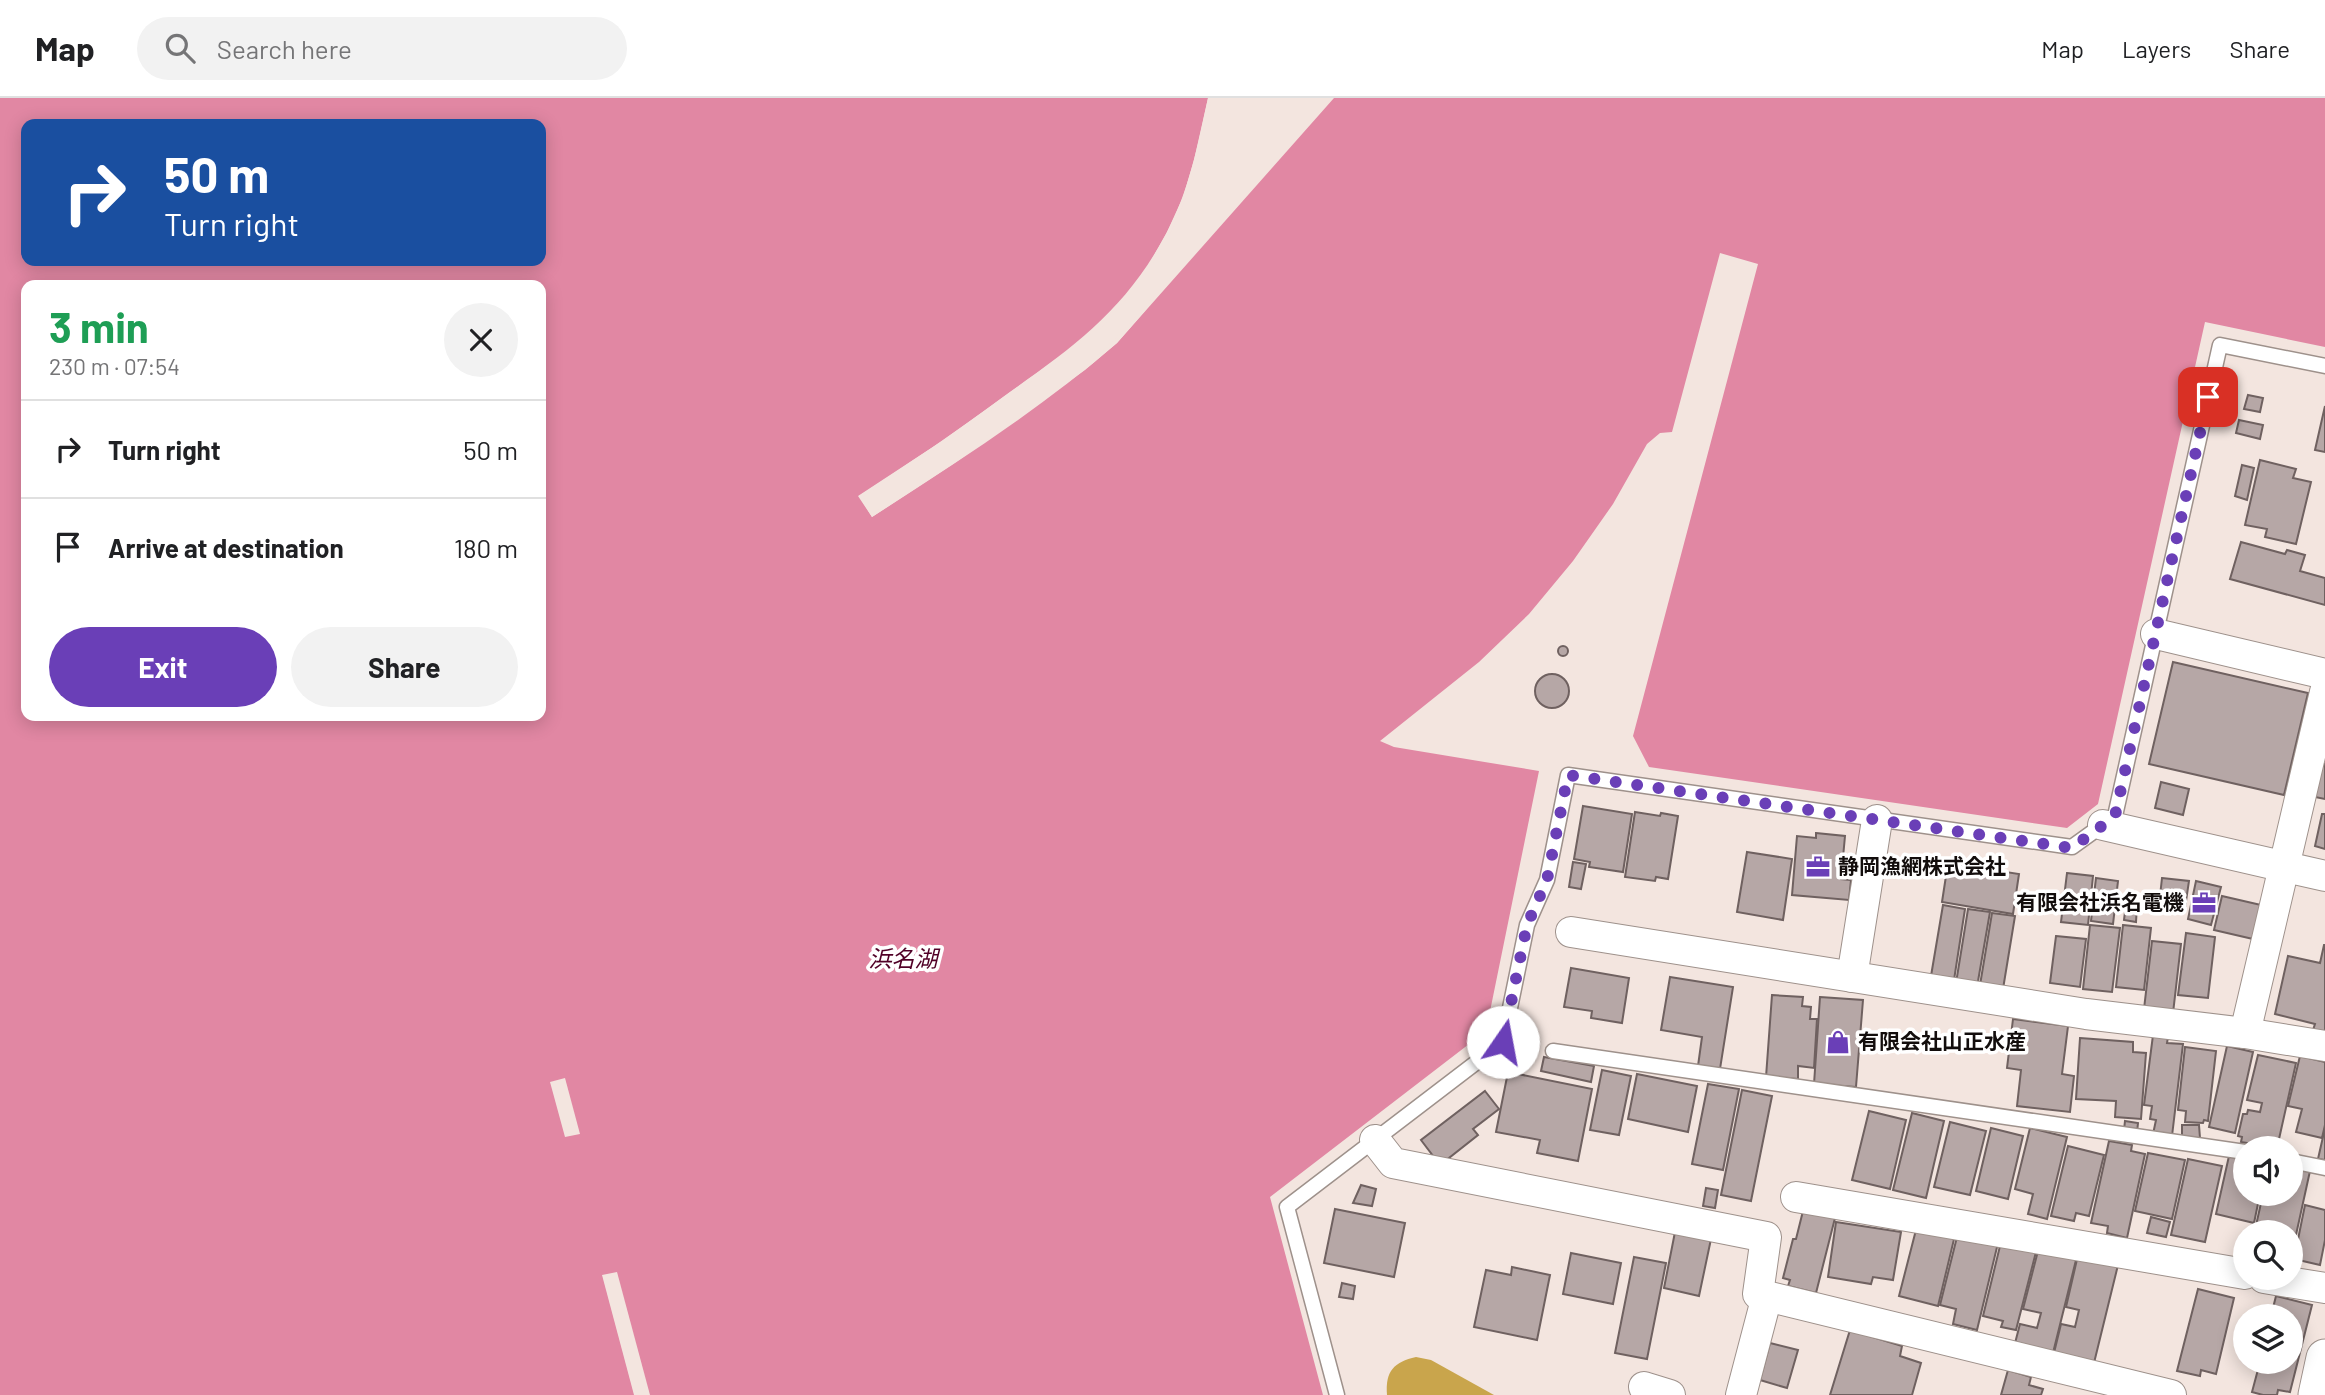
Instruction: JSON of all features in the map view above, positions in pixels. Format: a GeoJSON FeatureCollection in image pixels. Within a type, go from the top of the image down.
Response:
{"type":"FeatureCollection","features":[{"type":"Feature","properties":{"kind":"street"},"geometry":{"type":"LineString","coordinates":[[2156,634],[2325,674]]}},
{"type":"Feature","properties":{"kind":"street"},"geometry":{"type":"LineString","coordinates":[[2245,1033],[2325,692]]}},
{"type":"Feature","properties":{"kind":"street"},"geometry":{"type":"LineString","coordinates":[[1852,976],[1877,820]]}},
{"type":"Feature","properties":{"kind":"street"},"geometry":{"type":"LineString","coordinates":[[2103,825],[2325,876]]}},
{"type":"Feature","properties":{"kind":"street"},"geometry":{"type":"LineString","coordinates":[[1571,932],[2086,1014],[2245,1033],[2325,1046]]}},
{"type":"Feature","properties":{"kind":"street"},"geometry":{"type":"LineString","coordinates":[[1375,1140],[1393,1163],[1766,1237],[1758,1294],[2171,1395]]}},
{"type":"Feature","properties":{"kind":"street"},"geometry":{"type":"LineString","coordinates":[[1796,1197],[2233,1272]]}},
{"type":"Feature","properties":{"kind":"street"},"geometry":{"type":"LineString","coordinates":[[2303,1284],[2325,1288]]}},
{"type":"Feature","properties":{"kind":"street"},"geometry":{"type":"LineString","coordinates":[[1741,1395],[1767,1296]]}},
{"type":"Feature","properties":{"kind":"street"},"geometry":{"type":"LineString","coordinates":[[2316,1395],[2325,1358]]}},
{"type":"Feature","properties":{"kind":"lane"},"geometry":{"type":"LineString","coordinates":[[1337,1395],[1287,1208],[1503,1042],[1527,925],[1547,880],[1568,775],[2072,848],[2115,816],[2220,345],[2325,366]]}},
{"type":"Feature","properties":{"kind":"lane"},"geometry":{"type":"LineString","coordinates":[[1553,1051],[2233,1150]]}},
{"type":"Feature","properties":{"kind":"lane"},"geometry":{"type":"LineString","coordinates":[[2303,1163],[2325,1168]]}},
{"type":"Feature","properties":{"kind":"shaded area"},"geometry":{"type":"Polygon","coordinates":[[[1416,1357],[1431,1360],[1494,1395],[1387,1395],[1392,1369],[1416,1357]]]}},
{"type":"Feature","properties":{"kind":"water","name":"浜名湖"},"geometry":{"type":"Polygon","coordinates":[[[0,98],[1208,98],[1192,168],[1181,202],[1166,234],[1133,285],[1095,326],[1052,361],[950,435],[859,496],[872,517],[1029,412],[1117,343],[1334,98],[2325,98],[2325,347],[2205,322],[2098,804],[2067,828],[1649,767],[1633,736],[1758,264],[1720,253],[1672,432],[1660,433],[1647,444],[1613,504],[1573,561],[1529,614],[1479,662],[1380,741],[1394,747],[1539,771],[1486,1031],[1270,1197],[1323,1395],[0,1395],[0,98]]]}},
{"type":"Feature","properties":{"kind":"pier"},"geometry":{"type":"Polygon","coordinates":[[[1208,98],[1212,98],[1186,198],[1151,267],[1127,299],[1101,328],[1071,353],[944,444],[863,497],[873,513],[1083,368],[1114,340],[1171,277],[1144,312],[1117,343],[1085,370],[956,462],[872,517],[858,496],[942,441],[1069,350],[1125,297],[1148,266],[1183,197],[1208,98]]]}},
{"type":"Feature","properties":{"kind":"pier"},"geometry":{"type":"Polygon","coordinates":[[[565,1078],[580,1134],[565,1137],[550,1082],[565,1078]]]}},
{"type":"Feature","properties":{"kind":"pier"},"geometry":{"type":"Polygon","coordinates":[[[617,1272],[650,1395],[634,1395],[602,1275],[617,1272]]]}},
{"type":"Feature","properties":{"kind":"building"},"geometry":{"type":"Polygon","coordinates":[[[2248,395],[2263,398],[2260,412],[2244,409],[2248,395]]]}},
{"type":"Feature","properties":{"kind":"building"},"geometry":{"type":"Polygon","coordinates":[[[2325,406],[2325,452],[2315,450],[2325,406]]]}},
{"type":"Feature","properties":{"kind":"building"},"geometry":{"type":"Polygon","coordinates":[[[2239,420],[2263,425],[2260,439],[2236,433],[2239,420]]]}},
{"type":"Feature","properties":{"kind":"building"},"geometry":{"type":"Polygon","coordinates":[[[2260,460],[2296,469],[2293,478],[2311,482],[2296,544],[2265,537],[2267,529],[2245,525],[2260,460]]]}},
{"type":"Feature","properties":{"kind":"building"},"geometry":{"type":"Polygon","coordinates":[[[2242,465],[2254,468],[2247,500],[2235,496],[2242,465]]]}},
{"type":"Feature","properties":{"kind":"building"},"geometry":{"type":"Polygon","coordinates":[[[2241,542],[2285,554],[2287,550],[2305,555],[2300,571],[2325,578],[2325,605],[2230,579],[2241,542]]]}},
{"type":"Feature","properties":{"kind":"building"},"geometry":{"type":"Polygon","coordinates":[[[1563,646],[1567,647],[1567,655],[1563,656],[1559,655],[1558,651],[1559,647],[1563,646]]]}},
{"type":"Feature","properties":{"kind":"building"},"geometry":{"type":"Polygon","coordinates":[[[2173,662],[2308,693],[2284,795],[2149,764],[2173,662]]]}},
{"type":"Feature","properties":{"kind":"building"},"geometry":{"type":"Polygon","coordinates":[[[1552,674],[1564,679],[1569,691],[1564,703],[1552,708],[1540,703],[1535,691],[1540,679],[1552,674]]]}},
{"type":"Feature","properties":{"kind":"building"},"geometry":{"type":"Polygon","coordinates":[[[2323,763],[2325,764],[2325,799],[2315,797],[2323,763]]]}},
{"type":"Feature","properties":{"kind":"building"},"geometry":{"type":"Polygon","coordinates":[[[2161,782],[2189,789],[2183,815],[2155,808],[2161,782]]]}},
{"type":"Feature","properties":{"kind":"building"},"geometry":{"type":"Polygon","coordinates":[[[1583,806],[1632,814],[1623,872],[1589,867],[1590,862],[1574,859],[1583,806]]]}},
{"type":"Feature","properties":{"kind":"building"},"geometry":{"type":"Polygon","coordinates":[[[1635,812],[1678,816],[1668,879],[1656,877],[1655,881],[1625,877],[1635,812]]]}},
{"type":"Feature","properties":{"kind":"building"},"geometry":{"type":"Polygon","coordinates":[[[2322,814],[2325,814],[2325,849],[2315,846],[2322,814]]]}},
{"type":"Feature","properties":{"kind":"building"},"geometry":{"type":"Polygon","coordinates":[[[1816,833],[1845,836],[1841,879],[1851,880],[1849,900],[1792,895],[1797,836],[1816,838],[1816,833]]]}},
{"type":"Feature","properties":{"kind":"building"},"geometry":{"type":"Polygon","coordinates":[[[1747,852],[1792,859],[1783,920],[1737,912],[1747,852]]]}},
{"type":"Feature","properties":{"kind":"building"},"geometry":{"type":"Polygon","coordinates":[[[1851,855],[1860,856],[1859,873],[1850,872],[1851,855]]]}},
{"type":"Feature","properties":{"kind":"building"},"geometry":{"type":"Polygon","coordinates":[[[1573,862],[1586,864],[1581,889],[1569,887],[1573,862]]]}},
{"type":"Feature","properties":{"kind":"building"},"geometry":{"type":"Polygon","coordinates":[[[1948,863],[2019,874],[2013,914],[1942,902],[1948,863]]]}},
{"type":"Feature","properties":{"kind":"building"},"geometry":{"type":"Polygon","coordinates":[[[2067,873],[2093,876],[2088,925],[2061,922],[2067,873]]]}},
{"type":"Feature","properties":{"kind":"building"},"geometry":{"type":"Polygon","coordinates":[[[2096,878],[2118,881],[2113,924],[2091,921],[2096,878]]]}},
{"type":"Feature","properties":{"kind":"building"},"geometry":{"type":"Polygon","coordinates":[[[2162,878],[2189,881],[2185,908],[2159,905],[2162,878]]]}},
{"type":"Feature","properties":{"kind":"building"},"geometry":{"type":"Polygon","coordinates":[[[2196,881],[2221,887],[2211,925],[2188,919],[2196,881]]]}},
{"type":"Feature","properties":{"kind":"building"},"geometry":{"type":"Polygon","coordinates":[[[2222,896],[2261,905],[2253,939],[2214,930],[2222,896]]]}},
{"type":"Feature","properties":{"kind":"building"},"geometry":{"type":"Polygon","coordinates":[[[2126,904],[2137,905],[2136,922],[2124,920],[2126,904]]]}},
{"type":"Feature","properties":{"kind":"building"},"geometry":{"type":"Polygon","coordinates":[[[1943,905],[1965,909],[1954,980],[1931,976],[1943,905]]]}},
{"type":"Feature","properties":{"kind":"building"},"geometry":{"type":"Polygon","coordinates":[[[1968,909],[1990,912],[1977,987],[1956,983],[1968,909]]]}},
{"type":"Feature","properties":{"kind":"building"},"geometry":{"type":"Polygon","coordinates":[[[1992,913],[2015,916],[2003,989],[1980,985],[1992,913]]]}},
{"type":"Feature","properties":{"kind":"building"},"geometry":{"type":"Polygon","coordinates":[[[2090,925],[2120,928],[2112,992],[2083,989],[2090,925]]]}},
{"type":"Feature","properties":{"kind":"building"},"geometry":{"type":"Polygon","coordinates":[[[2123,925],[2151,928],[2144,990],[2116,987],[2123,925]]]}},
{"type":"Feature","properties":{"kind":"building"},"geometry":{"type":"Polygon","coordinates":[[[2186,933],[2215,937],[2208,998],[2178,995],[2186,933]]]}},
{"type":"Feature","properties":{"kind":"building"},"geometry":{"type":"Polygon","coordinates":[[[2056,936],[2086,939],[2080,987],[2050,983],[2056,936]]]}},
{"type":"Feature","properties":{"kind":"building"},"geometry":{"type":"Polygon","coordinates":[[[2152,941],[2181,944],[2173,1013],[2144,1009],[2152,941]]]}},
{"type":"Feature","properties":{"kind":"building"},"geometry":{"type":"Polygon","coordinates":[[[2324,945],[2325,1033],[2313,1030],[2315,1024],[2275,1014],[2288,956],[2320,963],[2324,945]]]}},
{"type":"Feature","properties":{"kind":"building"},"geometry":{"type":"Polygon","coordinates":[[[1571,968],[1629,978],[1622,1023],[1591,1018],[1592,1011],[1564,1007],[1571,968]]]}},
{"type":"Feature","properties":{"kind":"building"},"geometry":{"type":"Polygon","coordinates":[[[1670,977],[1733,987],[1720,1069],[1698,1066],[1702,1037],[1661,1030],[1670,977]]]}},
{"type":"Feature","properties":{"kind":"building"},"geometry":{"type":"Polygon","coordinates":[[[1772,995],[1803,997],[1802,1006],[1811,1007],[1810,1019],[1817,1019],[1814,1068],[1798,1066],[1798,1079],[1766,1077],[1772,995]]]}},
{"type":"Feature","properties":{"kind":"building","name":"有限会社山正水産"},"geometry":{"type":"Polygon","coordinates":[[[1820,997],[1863,1000],[1856,1087],[1814,1084],[1820,997]]]}},
{"type":"Feature","properties":{"kind":"building"},"geometry":{"type":"Polygon","coordinates":[[[2013,1019],[2068,1026],[2062,1074],[2074,1076],[2070,1112],[2017,1106],[2021,1070],[2007,1068],[2013,1019]]]}},
{"type":"Feature","properties":{"kind":"building"},"geometry":{"type":"Polygon","coordinates":[[[2153,1035],[2168,1037],[2167,1043],[2183,1044],[2172,1136],[2153,1134],[2156,1120],[2150,1119],[2152,1106],[2144,1105],[2153,1035]]]}},
{"type":"Feature","properties":{"kind":"building"},"geometry":{"type":"Polygon","coordinates":[[[2080,1038],[2133,1042],[2133,1052],[2146,1053],[2141,1119],[2115,1117],[2116,1101],[2076,1099],[2080,1038]]]}},
{"type":"Feature","properties":{"kind":"building"},"geometry":{"type":"Polygon","coordinates":[[[2227,1046],[2253,1052],[2235,1133],[2209,1127],[2227,1046]]]}},
{"type":"Feature","properties":{"kind":"building"},"geometry":{"type":"Polygon","coordinates":[[[2185,1047],[2216,1051],[2208,1121],[2204,1120],[2203,1123],[2185,1122],[2186,1111],[2178,1110],[2185,1047]]]}},
{"type":"Feature","properties":{"kind":"building"},"geometry":{"type":"Polygon","coordinates":[[[2258,1055],[2296,1063],[2280,1136],[2238,1136],[2243,1114],[2247,1114],[2248,1110],[2260,1112],[2262,1103],[2247,1100],[2258,1055]]]}},
{"type":"Feature","properties":{"kind":"building"},"geometry":{"type":"Polygon","coordinates":[[[2300,1056],[2325,1062],[2325,1125],[2322,1138],[2296,1132],[2302,1109],[2288,1106],[2300,1056]]]}},
{"type":"Feature","properties":{"kind":"building"},"geometry":{"type":"Polygon","coordinates":[[[1544,1057],[1594,1066],[1591,1082],[1541,1071],[1544,1057]]]}},
{"type":"Feature","properties":{"kind":"building"},"geometry":{"type":"Polygon","coordinates":[[[1602,1070],[1631,1076],[1619,1135],[1590,1130],[1602,1070]]]}},
{"type":"Feature","properties":{"kind":"building"},"geometry":{"type":"Polygon","coordinates":[[[1508,1072],[1592,1089],[1578,1161],[1537,1153],[1540,1140],[1496,1132],[1508,1072]]]}},
{"type":"Feature","properties":{"kind":"building"},"geometry":{"type":"Polygon","coordinates":[[[1637,1074],[1697,1086],[1688,1132],[1628,1119],[1637,1074]]]}},
{"type":"Feature","properties":{"kind":"building"},"geometry":{"type":"Polygon","coordinates":[[[1708,1084],[1739,1089],[1723,1170],[1692,1164],[1708,1084]]]}},
{"type":"Feature","properties":{"kind":"building"},"geometry":{"type":"Polygon","coordinates":[[[1742,1090],[1772,1096],[1751,1201],[1721,1195],[1742,1090]]]}},
{"type":"Feature","properties":{"kind":"building"},"geometry":{"type":"Polygon","coordinates":[[[1485,1091],[1499,1109],[1473,1129],[1478,1135],[1440,1165],[1421,1140],[1485,1091]]]}},
{"type":"Feature","properties":{"kind":"building"},"geometry":{"type":"Polygon","coordinates":[[[1869,1111],[1906,1120],[1890,1189],[1852,1180],[1869,1111]]]}},
{"type":"Feature","properties":{"kind":"building"},"geometry":{"type":"Polygon","coordinates":[[[1912,1113],[1944,1121],[1926,1198],[1893,1190],[1912,1113]]]}},
{"type":"Feature","properties":{"kind":"building"},"geometry":{"type":"Polygon","coordinates":[[[2125,1121],[2138,1123],[2137,1132],[2124,1130],[2125,1121]]]}},
{"type":"Feature","properties":{"kind":"building"},"geometry":{"type":"Polygon","coordinates":[[[1950,1122],[1986,1131],[1970,1195],[1934,1187],[1950,1122]]]}},
{"type":"Feature","properties":{"kind":"building"},"geometry":{"type":"Polygon","coordinates":[[[2182,1125],[2199,1125],[2200,1138],[2182,1139],[2182,1125]]]}},
{"type":"Feature","properties":{"kind":"building"},"geometry":{"type":"Polygon","coordinates":[[[1991,1128],[2023,1136],[2008,1199],[1976,1191],[1991,1128]]]}},
{"type":"Feature","properties":{"kind":"building"},"geometry":{"type":"Polygon","coordinates":[[[2030,1128],[2067,1137],[2047,1219],[2028,1214],[2033,1194],[2015,1189],[2030,1128]]]}},
{"type":"Feature","properties":{"kind":"building"},"geometry":{"type":"Polygon","coordinates":[[[2325,1128],[2325,1160],[2318,1159],[2325,1128]]]}},
{"type":"Feature","properties":{"kind":"building"},"geometry":{"type":"Polygon","coordinates":[[[2109,1141],[2132,1145],[2131,1151],[2145,1154],[2127,1238],[2107,1233],[2108,1226],[2091,1223],[2109,1141]]]}},
{"type":"Feature","properties":{"kind":"building"},"geometry":{"type":"Polygon","coordinates":[[[2068,1146],[2104,1155],[2089,1216],[2076,1213],[2074,1221],[2051,1216],[2068,1146]]]}},
{"type":"Feature","properties":{"kind":"building"},"geometry":{"type":"Polygon","coordinates":[[[2148,1153],[2185,1160],[2172,1219],[2135,1211],[2148,1153]]]}},
{"type":"Feature","properties":{"kind":"building"},"geometry":{"type":"Polygon","coordinates":[[[2229,1156],[2233,1157],[2233,1206],[2258,1206],[2255,1220],[2216,1214],[2229,1156]]]}},
{"type":"Feature","properties":{"kind":"building"},"geometry":{"type":"Polygon","coordinates":[[[2188,1159],[2222,1166],[2205,1242],[2171,1235],[2188,1159]]]}},
{"type":"Feature","properties":{"kind":"building"},"geometry":{"type":"Polygon","coordinates":[[[2303,1169],[2310,1171],[2303,1203],[2303,1169]]]}},
{"type":"Feature","properties":{"kind":"building"},"geometry":{"type":"Polygon","coordinates":[[[1361,1185],[1376,1189],[1372,1206],[1353,1203],[1361,1185]]]}},
{"type":"Feature","properties":{"kind":"building"},"geometry":{"type":"Polygon","coordinates":[[[1706,1188],[1718,1190],[1715,1208],[1703,1206],[1706,1188]]]}},
{"type":"Feature","properties":{"kind":"building"},"geometry":{"type":"Polygon","coordinates":[[[2305,1205],[2325,1210],[2325,1240],[2320,1265],[2303,1261],[2302,1220],[2305,1205]]]}},
{"type":"Feature","properties":{"kind":"building"},"geometry":{"type":"Polygon","coordinates":[[[2260,1206],[2302,1206],[2299,1220],[2257,1220],[2260,1206]]]}},
{"type":"Feature","properties":{"kind":"building"},"geometry":{"type":"Polygon","coordinates":[[[1335,1209],[1405,1223],[1394,1277],[1324,1263],[1335,1209]]]}},
{"type":"Feature","properties":{"kind":"building"},"geometry":{"type":"Polygon","coordinates":[[[1803,1211],[1835,1218],[1816,1293],[1788,1286],[1790,1280],[1783,1278],[1803,1211]]]}},
{"type":"Feature","properties":{"kind":"building"},"geometry":{"type":"Polygon","coordinates":[[[2151,1217],[2170,1222],[2166,1237],[2147,1233],[2151,1217]]]}},
{"type":"Feature","properties":{"kind":"building"},"geometry":{"type":"Polygon","coordinates":[[[1836,1222],[1901,1232],[1893,1280],[1873,1277],[1871,1284],[1828,1277],[1836,1222]]]}},
{"type":"Feature","properties":{"kind":"building"},"geometry":{"type":"Polygon","coordinates":[[[1917,1226],[1955,1235],[1938,1306],[1899,1296],[1917,1226]]]}},
{"type":"Feature","properties":{"kind":"building"},"geometry":{"type":"Polygon","coordinates":[[[1675,1232],[1711,1239],[1699,1296],[1664,1288],[1675,1232]]]}},
{"type":"Feature","properties":{"kind":"building"},"geometry":{"type":"Polygon","coordinates":[[[1958,1233],[1998,1243],[1977,1330],[1953,1324],[1956,1309],[1940,1305],[1958,1233]]]}},
{"type":"Feature","properties":{"kind":"building"},"geometry":{"type":"Polygon","coordinates":[[[2000,1246],[2037,1248],[2016,1330],[2001,1327],[2003,1321],[1983,1316],[2000,1246]]]}},
{"type":"Feature","properties":{"kind":"building"},"geometry":{"type":"Polygon","coordinates":[[[2039,1247],[2077,1256],[2052,1357],[2014,1347],[2020,1324],[2037,1328],[2041,1313],[2023,1309],[2039,1247]]]}},
{"type":"Feature","properties":{"kind":"building"},"geometry":{"type":"Polygon","coordinates":[[[1571,1253],[1621,1263],[1613,1304],[1563,1294],[1571,1253]]]}},
{"type":"Feature","properties":{"kind":"building"},"geometry":{"type":"Polygon","coordinates":[[[2078,1255],[2118,1265],[2093,1367],[2053,1357],[2061,1324],[2075,1327],[2079,1310],[2066,1307],[2078,1255]]]}},
{"type":"Feature","properties":{"kind":"building"},"geometry":{"type":"Polygon","coordinates":[[[1634,1257],[1666,1263],[1647,1359],[1615,1353],[1634,1257]]]}},
{"type":"Feature","properties":{"kind":"building"},"geometry":{"type":"Polygon","coordinates":[[[1512,1267],[1550,1275],[1537,1340],[1474,1327],[1486,1270],[1511,1275],[1512,1267]]]}},
{"type":"Feature","properties":{"kind":"building"},"geometry":{"type":"Polygon","coordinates":[[[1342,1283],[1355,1286],[1353,1299],[1339,1297],[1342,1283]]]}},
{"type":"Feature","properties":{"kind":"building"},"geometry":{"type":"Polygon","coordinates":[[[2198,1289],[2234,1298],[2216,1374],[2201,1370],[2200,1376],[2177,1371],[2198,1289]]]}},
{"type":"Feature","properties":{"kind":"building"},"geometry":{"type":"Polygon","coordinates":[[[2276,1296],[2312,1305],[2303,1341],[2303,1304],[2274,1304],[2276,1296]]]}},
{"type":"Feature","properties":{"kind":"building"},"geometry":{"type":"Polygon","coordinates":[[[1850,1330],[1902,1346],[1900,1356],[1921,1363],[1912,1395],[1830,1395],[1850,1330]]]}},
{"type":"Feature","properties":{"kind":"building"},"geometry":{"type":"Polygon","coordinates":[[[1770,1343],[1798,1350],[1787,1388],[1760,1380],[1770,1343]]]}},
{"type":"Feature","properties":{"kind":"building"},"geometry":{"type":"Polygon","coordinates":[[[2008,1370],[2031,1377],[2029,1385],[2043,1389],[2041,1395],[2001,1395],[2008,1370]]]}},
{"type":"Feature","properties":{"kind":"building"},"geometry":{"type":"Polygon","coordinates":[[[2257,1374],[2295,1374],[2290,1392],[2278,1390],[2277,1395],[2263,1395],[2252,1392],[2257,1374]]]}},
{"type":"Feature","properties":{"kind":"place","name":"静岡漁網株式会社"},"geometry":{"type":"Point","coordinates":[1818,867]}},
{"type":"Feature","properties":{"kind":"place","name":"有限会社浜名電機"},"geometry":{"type":"Point","coordinates":[2204,903]}},
{"type":"Feature","properties":{"kind":"place","name":"有限会社山正水産"},"geometry":{"type":"Point","coordinates":[1838,1042]}},
{"type":"Feature","properties":{"kind":"route"},"geometry":{"type":"LineString","coordinates":[[1503,1042],[1527,925],[1547,880],[1568,775],[2072,848],[2115,816],[2208,397]]}}]}
